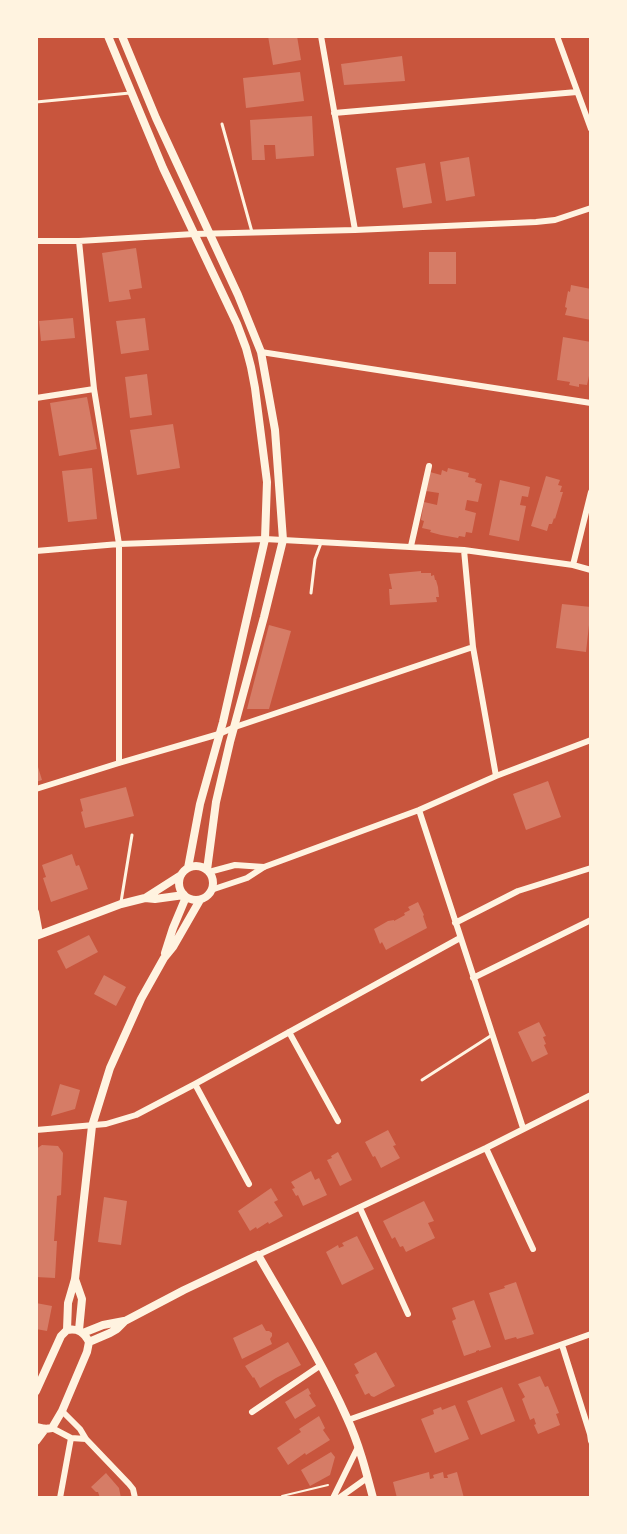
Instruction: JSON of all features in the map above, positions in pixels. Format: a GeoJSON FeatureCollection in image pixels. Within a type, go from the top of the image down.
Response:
{"type":"FeatureCollection","features":[{"type":"Feature","properties":{"kind":"street"},"geometry":{"type":"LineString","coordinates":[[108,36],[163,168],[237,324],[252,367],[267,482],[265,539],[200,804],[188,868]]}},
{"type":"Feature","properties":{"kind":"street"},"geometry":{"type":"LineString","coordinates":[[122,36],[156,118],[238,295],[261,352],[275,430],[283,540],[216,802],[208,871]]}},
{"type":"Feature","properties":{"kind":"street"},"geometry":{"type":"LineString","coordinates":[[321,36],[355,230]]}},
{"type":"Feature","properties":{"kind":"street"},"geometry":{"type":"LineString","coordinates":[[557,36],[591,129]]}},
{"type":"Feature","properties":{"kind":"street"},"geometry":{"type":"LineString","coordinates":[[334,112],[577,92]]}},
{"type":"Feature","properties":{"kind":"street"},"geometry":{"type":"LineString","coordinates":[[36,241],[536,222],[555,220],[591,208]]}},
{"type":"Feature","properties":{"kind":"street"},"geometry":{"type":"LineString","coordinates":[[79,241],[94,389],[119,544],[119,763]]}},
{"type":"Feature","properties":{"kind":"street"},"geometry":{"type":"LineString","coordinates":[[261,352],[591,403]]}},
{"type":"Feature","properties":{"kind":"street"},"geometry":{"type":"LineString","coordinates":[[36,398],[94,389]]}},
{"type":"Feature","properties":{"kind":"street"},"geometry":{"type":"LineString","coordinates":[[411,546],[429,466]]}},
{"type":"Feature","properties":{"kind":"street"},"geometry":{"type":"LineString","coordinates":[[573,565],[591,492]]}},
{"type":"Feature","properties":{"kind":"street"},"geometry":{"type":"LineString","coordinates":[[36,550],[119,544],[265,539],[464,550],[573,565],[591,570]]}},
{"type":"Feature","properties":{"kind":"street"},"geometry":{"type":"LineString","coordinates":[[464,550],[473,647],[496,776]]}},
{"type":"Feature","properties":{"kind":"street"},"geometry":{"type":"LineString","coordinates":[[36,789],[219,734],[473,647]]}},
{"type":"Feature","properties":{"kind":"street"},"geometry":{"type":"LineString","coordinates":[[211,890],[247,878],[264,867],[418,810],[496,776],[591,740]]}},
{"type":"Feature","properties":{"kind":"street"},"geometry":{"type":"LineString","coordinates":[[418,810],[523,1128]]}},
{"type":"Feature","properties":{"kind":"street"},"geometry":{"type":"LineString","coordinates":[[208,871],[235,865],[264,867]]}},
{"type":"Feature","properties":{"kind":"street"},"geometry":{"type":"LineString","coordinates":[[36,912],[38,935],[121,904],[145,898],[188,868],[198,866],[208,871],[212,878],[211,890],[200,900],[193,900],[185,896],[145,898]]}},
{"type":"Feature","properties":{"kind":"street"},"geometry":{"type":"LineString","coordinates":[[455,922],[518,891],[591,868]]}},
{"type":"Feature","properties":{"kind":"street"},"geometry":{"type":"LineString","coordinates":[[181,875],[179,886],[185,896]]}},
{"type":"Feature","properties":{"kind":"street"},"geometry":{"type":"LineString","coordinates":[[164,958],[185,896]]}},
{"type":"Feature","properties":{"kind":"street"},"geometry":{"type":"LineString","coordinates":[[67,1330],[68,1303],[75,1279],[92,1126],[110,1068],[124,1034],[164,958],[173,947],[200,900]]}},
{"type":"Feature","properties":{"kind":"street"},"geometry":{"type":"LineString","coordinates":[[473,978],[591,920]]}},
{"type":"Feature","properties":{"kind":"street"},"geometry":{"type":"LineString","coordinates":[[36,1130],[92,1126],[117,1122],[136,1115],[460,938]]}},
{"type":"Feature","properties":{"kind":"street"},"geometry":{"type":"LineString","coordinates":[[289,1032],[338,1121]]}},
{"type":"Feature","properties":{"kind":"street"},"geometry":{"type":"LineString","coordinates":[[195,1084],[249,1184]]}},
{"type":"Feature","properties":{"kind":"street"},"geometry":{"type":"LineString","coordinates":[[89,1342],[110,1333],[125,1321],[184,1290],[486,1148],[591,1095]]}},
{"type":"Feature","properties":{"kind":"street"},"geometry":{"type":"LineString","coordinates":[[486,1148],[533,1249]]}},
{"type":"Feature","properties":{"kind":"street"},"geometry":{"type":"LineString","coordinates":[[360,1208],[408,1314]]}},
{"type":"Feature","properties":{"kind":"street"},"geometry":{"type":"LineString","coordinates":[[258,1255],[321,1365],[348,1420],[373,1498]]}},
{"type":"Feature","properties":{"kind":"street"},"geometry":{"type":"LineString","coordinates":[[75,1279],[82,1299],[81,1332]]}},
{"type":"Feature","properties":{"kind":"street"},"geometry":{"type":"LineString","coordinates":[[81,1332],[125,1321]]}},
{"type":"Feature","properties":{"kind":"street"},"geometry":{"type":"LineString","coordinates":[[36,1391],[61,1336],[67,1330],[74,1329],[81,1332],[89,1342],[87,1352],[62,1411],[44,1428],[36,1441]]}},
{"type":"Feature","properties":{"kind":"street"},"geometry":{"type":"LineString","coordinates":[[348,1420],[591,1334]]}},
{"type":"Feature","properties":{"kind":"street"},"geometry":{"type":"LineString","coordinates":[[562,1345],[591,1441]]}},
{"type":"Feature","properties":{"kind":"street"},"geometry":{"type":"LineString","coordinates":[[252,1412],[321,1365]]}},
{"type":"Feature","properties":{"kind":"street"},"geometry":{"type":"LineString","coordinates":[[62,1411],[129,1484],[135,1498]]}},
{"type":"Feature","properties":{"kind":"street"},"geometry":{"type":"LineString","coordinates":[[44,1428],[71,1438],[86,1439]]}},
{"type":"Feature","properties":{"kind":"street"},"geometry":{"type":"LineString","coordinates":[[60,1498],[71,1438]]}},
{"type":"Feature","properties":{"kind":"street"},"geometry":{"type":"LineString","coordinates":[[333,1498],[358,1447]]}},
{"type":"Feature","properties":{"kind":"street"},"geometry":{"type":"LineString","coordinates":[[339,1498],[367,1478]]}},
{"type":"Feature","properties":{"kind":"lane"},"geometry":{"type":"LineString","coordinates":[[36,102],[132,93]]}},
{"type":"Feature","properties":{"kind":"lane"},"geometry":{"type":"LineString","coordinates":[[222,124],[252,232]]}},
{"type":"Feature","properties":{"kind":"lane"},"geometry":{"type":"LineString","coordinates":[[311,592],[315,559],[321,543]]}},
{"type":"Feature","properties":{"kind":"lane"},"geometry":{"type":"LineString","coordinates":[[121,904],[132,835]]}},
{"type":"Feature","properties":{"kind":"lane"},"geometry":{"type":"LineString","coordinates":[[423,1080],[492,1035]]}},
{"type":"Feature","properties":{"kind":"path"},"geometry":{"type":"LineString","coordinates":[[282,1496],[340,1482]]}},
{"type":"Feature","properties":{"kind":"building"},"geometry":{"type":"Polygon","coordinates":[[[268,36],[297,36],[301,60],[273,65],[268,36]]]}},
{"type":"Feature","properties":{"kind":"building"},"geometry":{"type":"Polygon","coordinates":[[[402,56],[405,81],[344,85],[341,64],[402,56]]]}},
{"type":"Feature","properties":{"kind":"building"},"geometry":{"type":"Polygon","coordinates":[[[300,72],[304,101],[246,108],[243,78],[300,72]]]}},
{"type":"Feature","properties":{"kind":"building"},"geometry":{"type":"Polygon","coordinates":[[[312,116],[314,156],[276,159],[275,145],[264,145],[265,160],[252,160],[250,120],[312,116]]]}},
{"type":"Feature","properties":{"kind":"building"},"geometry":{"type":"Polygon","coordinates":[[[469,157],[475,196],[446,201],[440,162],[469,157]]]}},
{"type":"Feature","properties":{"kind":"building"},"geometry":{"type":"Polygon","coordinates":[[[425,163],[432,203],[403,208],[396,168],[425,163]]]}},
{"type":"Feature","properties":{"kind":"building"},"geometry":{"type":"Polygon","coordinates":[[[136,248],[142,288],[129,290],[131,299],[109,302],[102,253],[136,248]]]}},
{"type":"Feature","properties":{"kind":"building"},"geometry":{"type":"Polygon","coordinates":[[[429,252],[456,252],[456,284],[429,284],[429,252]]]}},
{"type":"Feature","properties":{"kind":"building"},"geometry":{"type":"Polygon","coordinates":[[[571,285],[591,289],[591,320],[565,315],[571,285]]]}},
{"type":"Feature","properties":{"kind":"building"},"geometry":{"type":"Polygon","coordinates":[[[73,318],[75,338],[41,341],[39,321],[73,318]]]}},
{"type":"Feature","properties":{"kind":"building"},"geometry":{"type":"Polygon","coordinates":[[[145,318],[149,350],[121,354],[116,321],[145,318]]]}},
{"type":"Feature","properties":{"kind":"building"},"geometry":{"type":"Polygon","coordinates":[[[563,337],[591,342],[591,373],[587,385],[579,384],[579,387],[569,385],[570,382],[557,380],[563,337]]]}},
{"type":"Feature","properties":{"kind":"building"},"geometry":{"type":"Polygon","coordinates":[[[147,374],[152,415],[130,418],[125,377],[147,374]]]}},
{"type":"Feature","properties":{"kind":"building"},"geometry":{"type":"Polygon","coordinates":[[[87,397],[97,449],[59,456],[50,403],[87,397]]]}},
{"type":"Feature","properties":{"kind":"building"},"geometry":{"type":"Polygon","coordinates":[[[173,424],[180,468],[137,475],[130,430],[173,424]]]}},
{"type":"Feature","properties":{"kind":"building"},"geometry":{"type":"Polygon","coordinates":[[[92,468],[97,519],[68,522],[62,471],[92,468]]]}},
{"type":"Feature","properties":{"kind":"building"},"geometry":{"type":"Polygon","coordinates":[[[448,468],[469,473],[468,477],[482,484],[478,502],[467,500],[465,510],[476,513],[472,533],[466,532],[465,537],[441,535],[422,528],[424,502],[437,505],[439,493],[426,491],[430,472],[441,475],[442,470],[447,472],[448,468]]]}},
{"type":"Feature","properties":{"kind":"building"},"geometry":{"type":"Polygon","coordinates":[[[546,476],[560,480],[558,485],[562,486],[560,492],[563,492],[555,519],[552,524],[549,524],[547,531],[531,526],[546,476]]]}},
{"type":"Feature","properties":{"kind":"building"},"geometry":{"type":"Polygon","coordinates":[[[500,480],[530,487],[528,497],[522,496],[520,505],[526,506],[519,541],[489,535],[500,480]]]}},
{"type":"Feature","properties":{"kind":"building"},"geometry":{"type":"Polygon","coordinates":[[[421,571],[421,573],[434,575],[438,587],[437,602],[390,605],[389,589],[392,589],[389,574],[421,571]]]}},
{"type":"Feature","properties":{"kind":"building"},"geometry":{"type":"Polygon","coordinates":[[[562,604],[591,607],[586,652],[556,648],[562,604]]]}},
{"type":"Feature","properties":{"kind":"building"},"geometry":{"type":"Polygon","coordinates":[[[269,625],[291,631],[269,709],[247,709],[269,625]]]}},
{"type":"Feature","properties":{"kind":"building"},"geometry":{"type":"Polygon","coordinates":[[[36,767],[38,767],[42,780],[36,782],[36,767]]]}},
{"type":"Feature","properties":{"kind":"building"},"geometry":{"type":"Polygon","coordinates":[[[548,781],[561,817],[526,830],[513,794],[548,781]]]}},
{"type":"Feature","properties":{"kind":"building"},"geometry":{"type":"Polygon","coordinates":[[[126,787],[134,816],[85,828],[80,799],[126,787]]]}},
{"type":"Feature","properties":{"kind":"building"},"geometry":{"type":"Polygon","coordinates":[[[72,854],[88,889],[51,902],[43,878],[46,877],[42,865],[72,854]]]}},
{"type":"Feature","properties":{"kind":"building"},"geometry":{"type":"Polygon","coordinates":[[[418,902],[427,928],[386,950],[382,942],[380,944],[374,929],[405,915],[404,913],[410,910],[408,907],[418,902]]]}},
{"type":"Feature","properties":{"kind":"building"},"geometry":{"type":"Polygon","coordinates":[[[89,935],[98,952],[66,969],[57,951],[89,935]]]}},
{"type":"Feature","properties":{"kind":"building"},"geometry":{"type":"Polygon","coordinates":[[[104,975],[126,987],[116,1006],[94,994],[104,975]]]}},
{"type":"Feature","properties":{"kind":"building"},"geometry":{"type":"Polygon","coordinates":[[[539,1022],[546,1036],[543,1037],[548,1054],[532,1062],[518,1032],[539,1022]]]}},
{"type":"Feature","properties":{"kind":"building"},"geometry":{"type":"Polygon","coordinates":[[[60,1084],[80,1090],[75,1109],[51,1116],[60,1084]]]}},
{"type":"Feature","properties":{"kind":"building"},"geometry":{"type":"Polygon","coordinates":[[[388,1130],[400,1158],[381,1168],[365,1142],[388,1130]]]}},
{"type":"Feature","properties":{"kind":"building"},"geometry":{"type":"Polygon","coordinates":[[[42,1145],[58,1146],[63,1153],[61,1195],[57,1196],[54,1241],[57,1241],[55,1278],[36,1277],[36,1149],[42,1145]]]}},
{"type":"Feature","properties":{"kind":"building"},"geometry":{"type":"Polygon","coordinates":[[[338,1152],[352,1180],[340,1186],[327,1160],[338,1152]]]}},
{"type":"Feature","properties":{"kind":"building"},"geometry":{"type":"Polygon","coordinates":[[[311,1171],[315,1180],[319,1178],[327,1195],[303,1206],[292,1189],[295,1188],[291,1182],[311,1171]]]}},
{"type":"Feature","properties":{"kind":"building"},"geometry":{"type":"Polygon","coordinates":[[[271,1188],[278,1200],[274,1202],[283,1216],[250,1231],[238,1211],[271,1188]]]}},
{"type":"Feature","properties":{"kind":"building"},"geometry":{"type":"Polygon","coordinates":[[[104,1197],[127,1201],[121,1245],[98,1242],[104,1197]]]}},
{"type":"Feature","properties":{"kind":"building"},"geometry":{"type":"Polygon","coordinates":[[[424,1201],[434,1221],[428,1223],[435,1238],[406,1252],[403,1246],[400,1247],[395,1237],[392,1239],[383,1221],[424,1201]]]}},
{"type":"Feature","properties":{"kind":"building"},"geometry":{"type":"Polygon","coordinates":[[[357,1236],[374,1269],[342,1285],[326,1252],[338,1245],[339,1248],[344,1246],[342,1243],[357,1236]]]}},
{"type":"Feature","properties":{"kind":"building"},"geometry":{"type":"Polygon","coordinates":[[[516,1282],[534,1334],[505,1340],[489,1293],[516,1282]]]}},
{"type":"Feature","properties":{"kind":"building"},"geometry":{"type":"Polygon","coordinates":[[[474,1300],[491,1347],[464,1356],[452,1321],[456,1319],[452,1308],[474,1300]]]}},
{"type":"Feature","properties":{"kind":"building"},"geometry":{"type":"Polygon","coordinates":[[[36,1303],[52,1306],[47,1331],[36,1329],[36,1303]]]}},
{"type":"Feature","properties":{"kind":"building"},"geometry":{"type":"Polygon","coordinates":[[[262,1324],[266,1331],[272,1333],[270,1339],[272,1344],[242,1359],[233,1338],[262,1324]]]}},
{"type":"Feature","properties":{"kind":"building"},"geometry":{"type":"Polygon","coordinates":[[[288,1342],[301,1365],[260,1388],[245,1366],[288,1342]]]}},
{"type":"Feature","properties":{"kind":"building"},"geometry":{"type":"Polygon","coordinates":[[[376,1352],[395,1386],[374,1397],[369,1393],[365,1395],[355,1375],[359,1373],[354,1364],[376,1352]]]}},
{"type":"Feature","properties":{"kind":"building"},"geometry":{"type":"Polygon","coordinates":[[[540,1376],[545,1387],[548,1386],[559,1413],[556,1414],[560,1425],[538,1434],[534,1418],[530,1420],[522,1399],[525,1397],[518,1384],[540,1376]]]}},
{"type":"Feature","properties":{"kind":"building"},"geometry":{"type":"Polygon","coordinates":[[[502,1387],[515,1421],[481,1435],[467,1401],[502,1387]]]}},
{"type":"Feature","properties":{"kind":"building"},"geometry":{"type":"Polygon","coordinates":[[[308,1388],[311,1394],[309,1395],[316,1406],[295,1419],[285,1402],[308,1388]]]}},
{"type":"Feature","properties":{"kind":"building"},"geometry":{"type":"Polygon","coordinates":[[[455,1405],[469,1439],[435,1453],[421,1419],[434,1414],[433,1410],[441,1407],[442,1410],[455,1405]]]}},
{"type":"Feature","properties":{"kind":"building"},"geometry":{"type":"Polygon","coordinates":[[[319,1416],[325,1428],[323,1430],[330,1440],[288,1465],[277,1448],[301,1432],[299,1429],[319,1416]]]}},
{"type":"Feature","properties":{"kind":"building"},"geometry":{"type":"Polygon","coordinates":[[[331,1452],[335,1457],[330,1475],[310,1486],[301,1470],[331,1452]]]}},
{"type":"Feature","properties":{"kind":"building"},"geometry":{"type":"Polygon","coordinates":[[[429,1472],[430,1479],[434,1478],[433,1475],[443,1472],[444,1478],[448,1478],[447,1475],[457,1472],[464,1498],[397,1498],[393,1482],[429,1472]]]}},
{"type":"Feature","properties":{"kind":"building"},"geometry":{"type":"Polygon","coordinates":[[[106,1473],[119,1488],[121,1498],[100,1498],[98,1492],[91,1487],[106,1473]]]}}]}
